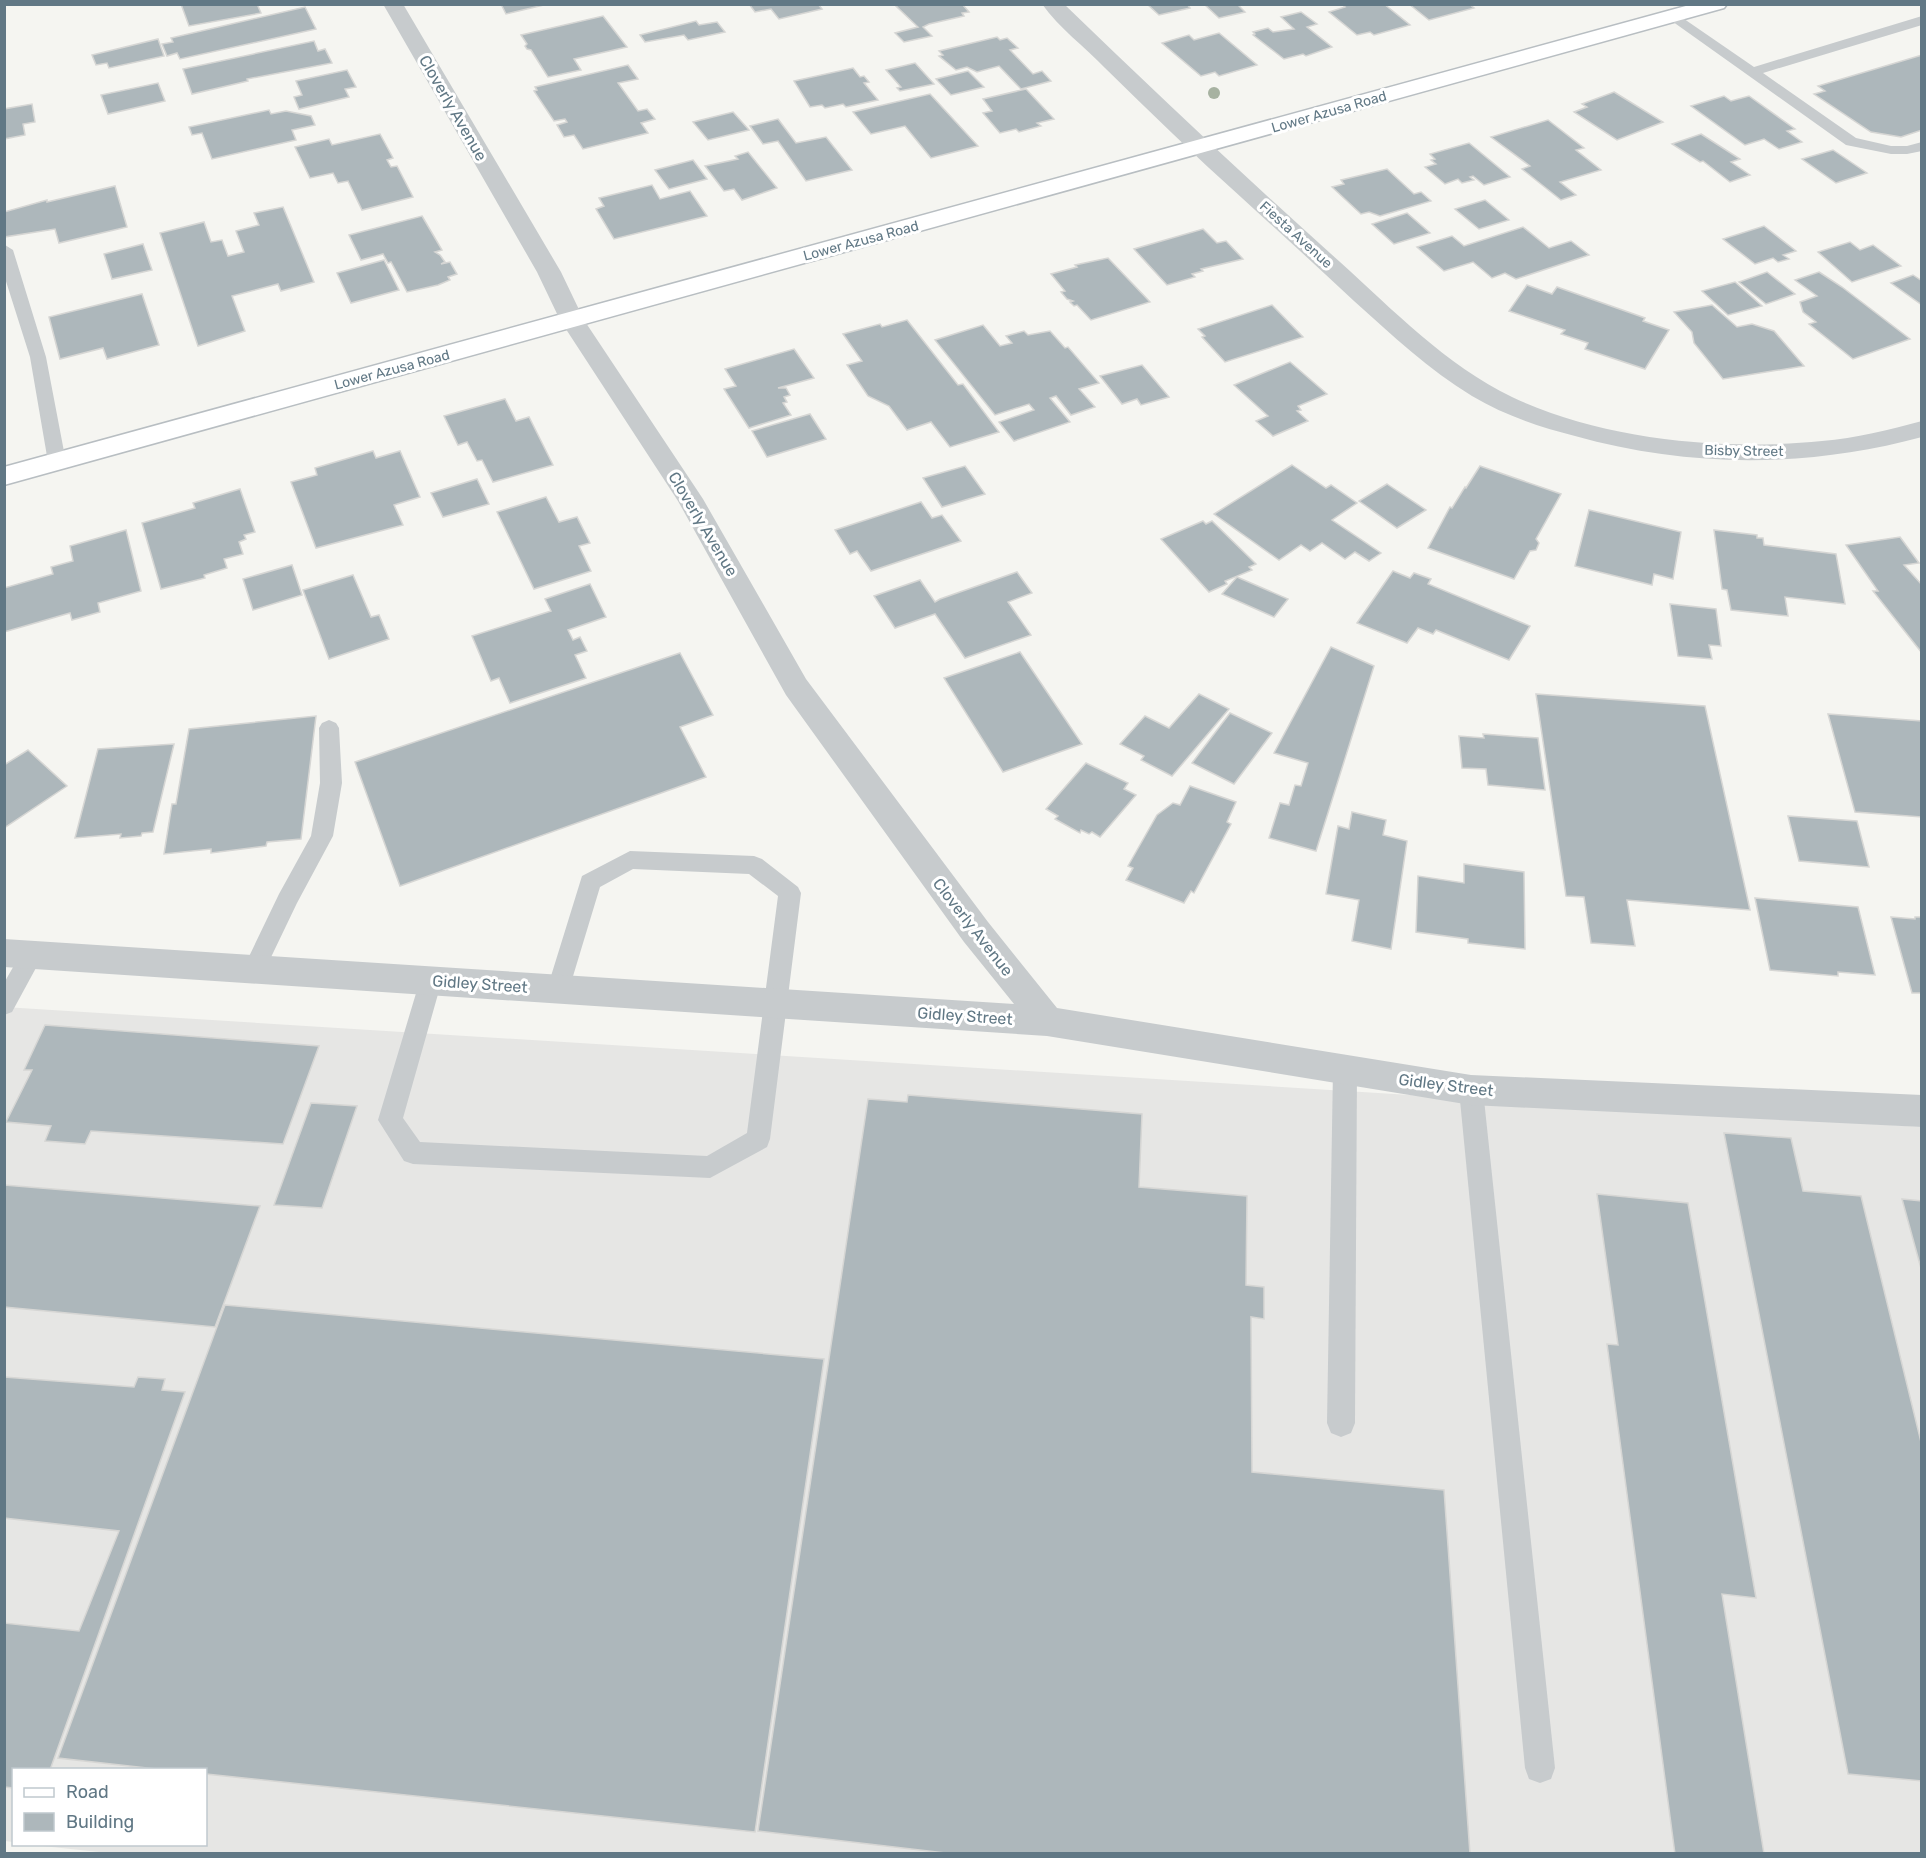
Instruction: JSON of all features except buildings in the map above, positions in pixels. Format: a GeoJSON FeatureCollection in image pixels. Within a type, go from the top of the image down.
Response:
{"type":"FeatureCollection","features":[{"type":"Feature","properties":{"kind":"main road","name":"Lower Azusa Road"},"geometry":{"type":"LineString","coordinates":[[4,476],[1713,5]]}},
{"type":"Feature","properties":{"kind":"street","name":"Cloverly Avenue"},"geometry":{"type":"LineString","coordinates":[[393,4],[549,272],[572,320],[690,499],[796,687],[971,926],[1047,1021]]}},
{"type":"Feature","properties":{"kind":"street","name":"Fiesta Avenue"},"geometry":{"type":"LineString","coordinates":[[1052,4],[1200,148],[1440,363],[1459,377],[1506,404],[1567,425]]}},
{"type":"Feature","properties":{"kind":"street","name":"Bisby Street"},"geometry":{"type":"LineString","coordinates":[[1567,425],[1635,442],[1706,452],[1779,453],[1837,448],[1922,429]]}},
{"type":"Feature","properties":{"kind":"street","name":"Gidley Street"},"geometry":{"type":"LineString","coordinates":[[18,954],[1047,1021],[1471,1090],[1922,1111]]}},
{"type":"Feature","properties":{"kind":"lane"},"geometry":{"type":"LineString","coordinates":[[1674,16],[1851,142],[1891,150],[1907,150],[1922,146]]}},
{"type":"Feature","properties":{"kind":"lane"},"geometry":{"type":"LineString","coordinates":[[1752,72],[1922,20]]}},
{"type":"Feature","properties":{"kind":"lane"},"geometry":{"type":"LineString","coordinates":[[5,250],[38,357],[57,462]]}},
{"type":"Feature","properties":{"kind":"lane"},"geometry":{"type":"LineString","coordinates":[[254,969],[287,900],[322,836],[331,783],[329,728]]}},
{"type":"Feature","properties":{"kind":"lane"},"geometry":{"type":"LineString","coordinates":[[431,980],[390,1120],[413,1153],[710,1167],[758,1139],[790,893],[754,865],[630,860],[590,882],[559,989]]}},
{"type":"Feature","properties":{"kind":"lane"},"geometry":{"type":"LineString","coordinates":[[4,1005],[18,954]]}},
{"type":"Feature","properties":{"kind":"lane"},"geometry":{"type":"LineString","coordinates":[[1341,1423],[1345,1071]]}},
{"type":"Feature","properties":{"kind":"lane"},"geometry":{"type":"LineString","coordinates":[[1471,1090],[1539,1768]]}},
{"type":"Feature","properties":{"kind":"shaded area"},"geometry":{"type":"Polygon","coordinates":[[[4,1007],[1921,1127],[1921,1853],[118,1854],[42,1846],[207,1846],[207,1768],[12,1768],[12,1842],[5,1841],[4,1007]]]}}]}
